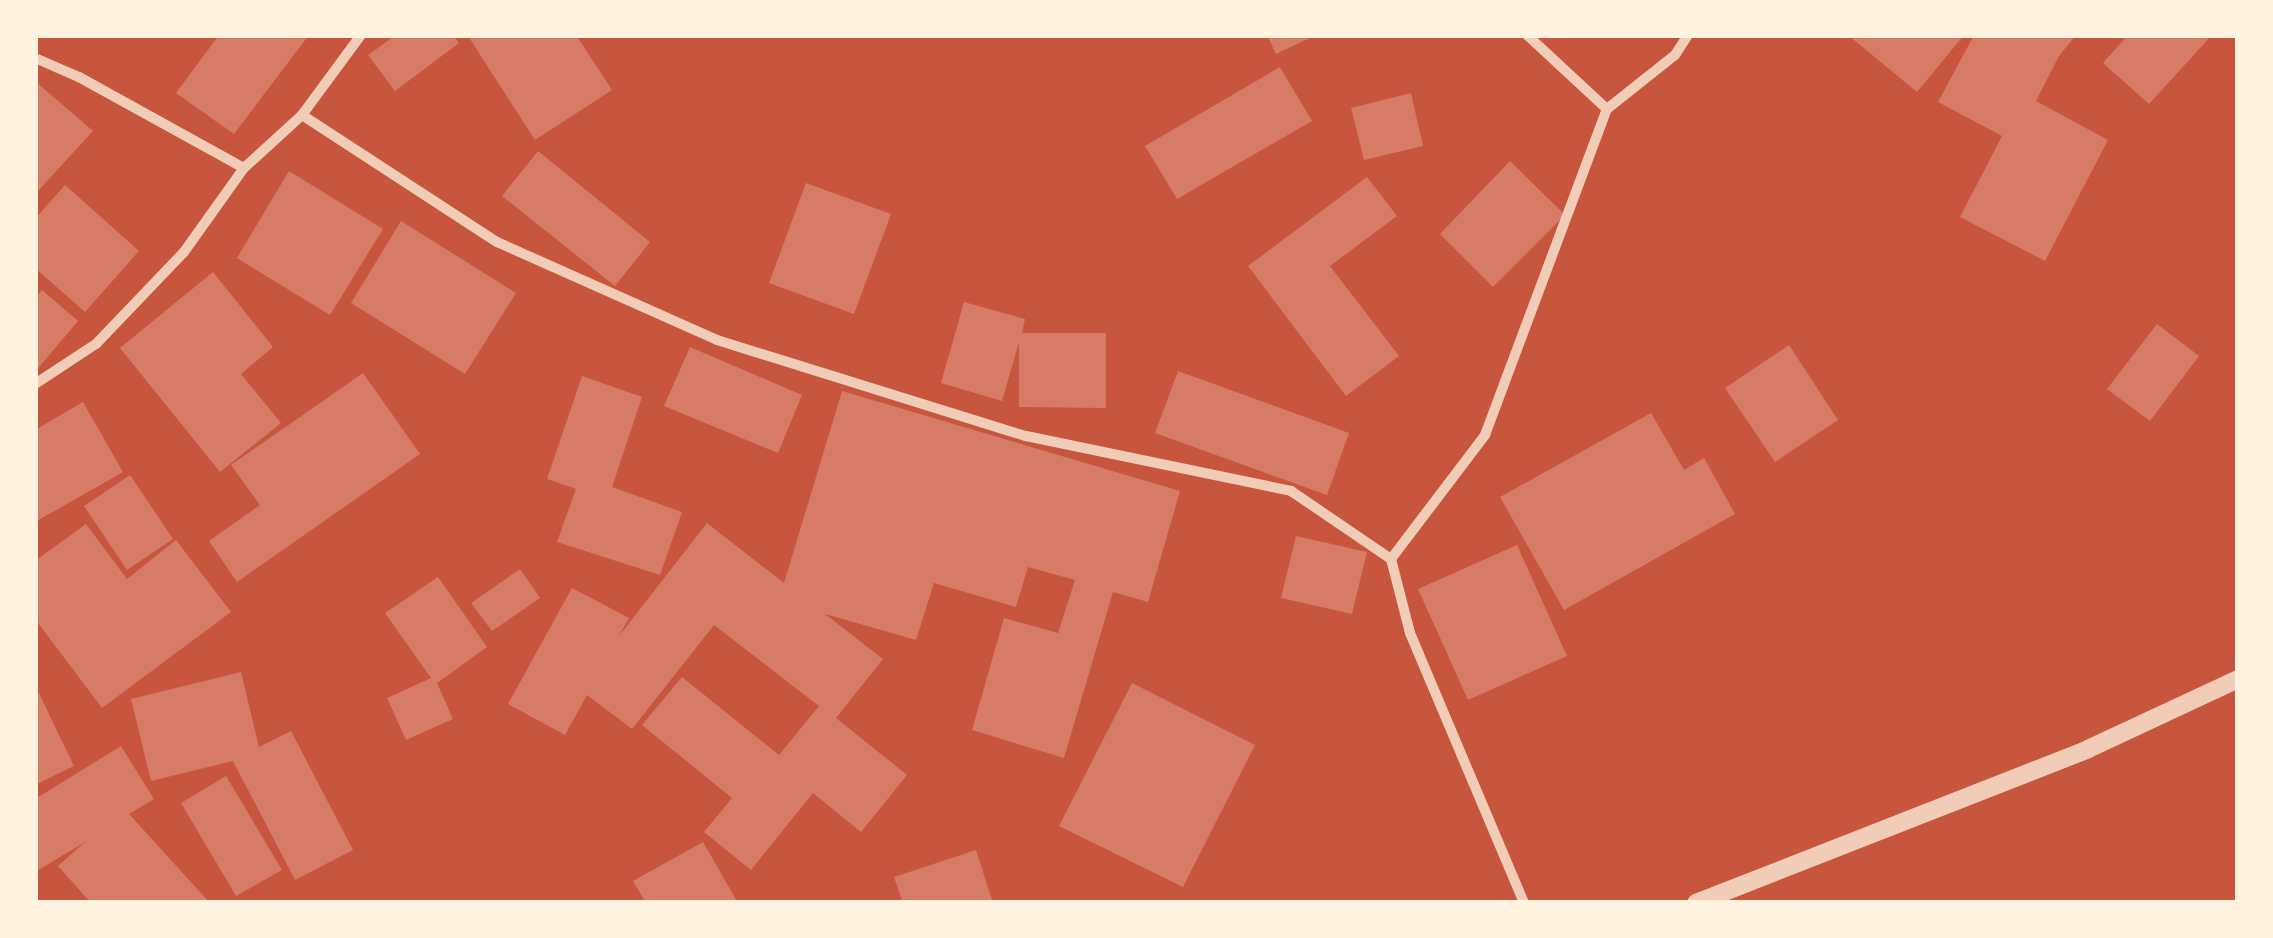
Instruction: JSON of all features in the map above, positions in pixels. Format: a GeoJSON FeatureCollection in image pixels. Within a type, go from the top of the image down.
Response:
{"type":"FeatureCollection","features":[{"type":"Feature","properties":{"kind":"street"},"geometry":{"type":"LineString","coordinates":[[35,384],[96,344],[184,252],[244,168],[302,115],[361,35]]}},
{"type":"Feature","properties":{"kind":"street"},"geometry":{"type":"LineString","coordinates":[[1528,35],[1607,109]]}},
{"type":"Feature","properties":{"kind":"street"},"geometry":{"type":"LineString","coordinates":[[1391,558],[1485,435],[1607,109],[1675,55],[1688,35]]}},
{"type":"Feature","properties":{"kind":"street"},"geometry":{"type":"LineString","coordinates":[[35,58],[78,77],[244,168]]}},
{"type":"Feature","properties":{"kind":"street"},"geometry":{"type":"LineString","coordinates":[[302,115],[497,242],[718,340],[1026,436],[1290,491],[1391,558],[1410,633],[1524,903]]}},
{"type":"Feature","properties":{"kind":"street"},"geometry":{"type":"LineString","coordinates":[[1696,903],[2088,749],[2238,679]]}},
{"type":"Feature","properties":{"kind":"building"},"geometry":{"type":"Polygon","coordinates":[[[219,35],[309,35],[234,134],[176,93],[219,35]]]}},
{"type":"Feature","properties":{"kind":"building"},"geometry":{"type":"Polygon","coordinates":[[[396,35],[453,35],[459,43],[395,91],[368,55],[396,35]]]}},
{"type":"Feature","properties":{"kind":"building"},"geometry":{"type":"Polygon","coordinates":[[[477,35],[576,35],[612,90],[535,140],[470,39],[477,35]]]}},
{"type":"Feature","properties":{"kind":"building"},"geometry":{"type":"Polygon","coordinates":[[[1267,35],[1316,35],[1276,54],[1267,35]]]}},
{"type":"Feature","properties":{"kind":"building"},"geometry":{"type":"Polygon","coordinates":[[[1848,35],[1964,35],[1917,92],[1848,35]]]}},
{"type":"Feature","properties":{"kind":"building"},"geometry":{"type":"Polygon","coordinates":[[[1974,35],[2076,35],[2059,56],[2036,101],[2108,140],[2045,261],[1960,217],[2002,136],[1938,102],[1974,35]]]}},
{"type":"Feature","properties":{"kind":"building"},"geometry":{"type":"Polygon","coordinates":[[[2128,35],[2212,35],[2149,104],[2103,63],[2128,35]]]}},
{"type":"Feature","properties":{"kind":"building"},"geometry":{"type":"Polygon","coordinates":[[[1280,67],[1312,121],[1177,199],[1145,146],[1280,67]]]}},
{"type":"Feature","properties":{"kind":"building"},"geometry":{"type":"Polygon","coordinates":[[[35,81],[93,131],[38,191],[35,188],[35,81]]]}},
{"type":"Feature","properties":{"kind":"building"},"geometry":{"type":"Polygon","coordinates":[[[1411,93],[1423,146],[1364,160],[1351,108],[1411,93]]]}},
{"type":"Feature","properties":{"kind":"building"},"geometry":{"type":"Polygon","coordinates":[[[538,151],[650,242],[615,286],[502,196],[538,151]]]}},
{"type":"Feature","properties":{"kind":"building"},"geometry":{"type":"Polygon","coordinates":[[[1510,161],[1565,215],[1493,287],[1440,234],[1510,161]]]}},
{"type":"Feature","properties":{"kind":"building"},"geometry":{"type":"Polygon","coordinates":[[[289,171],[383,229],[330,315],[237,258],[289,171]]]}},
{"type":"Feature","properties":{"kind":"building"},"geometry":{"type":"Polygon","coordinates":[[[1367,177],[1397,216],[1330,266],[1399,356],[1346,396],[1248,266],[1367,177]]]}},
{"type":"Feature","properties":{"kind":"building"},"geometry":{"type":"Polygon","coordinates":[[[806,183],[891,214],[854,314],[769,283],[806,183]]]}},
{"type":"Feature","properties":{"kind":"building"},"geometry":{"type":"Polygon","coordinates":[[[65,185],[139,251],[85,312],[35,268],[35,219],[65,185]]]}},
{"type":"Feature","properties":{"kind":"building"},"geometry":{"type":"Polygon","coordinates":[[[401,221],[516,293],[465,374],[351,303],[401,221]]]}},
{"type":"Feature","properties":{"kind":"building"},"geometry":{"type":"Polygon","coordinates":[[[213,272],[273,347],[241,374],[281,423],[220,472],[120,348],[213,272]]]}},
{"type":"Feature","properties":{"kind":"building"},"geometry":{"type":"Polygon","coordinates":[[[42,290],[78,321],[35,372],[35,298],[42,290]]]}},
{"type":"Feature","properties":{"kind":"building"},"geometry":{"type":"Polygon","coordinates":[[[964,302],[1025,319],[1022,333],[1106,333],[1106,408],[1019,407],[1019,342],[1002,401],[941,383],[964,302]]]}},
{"type":"Feature","properties":{"kind":"building"},"geometry":{"type":"Polygon","coordinates":[[[2157,324],[2199,356],[2150,421],[2107,389],[2157,324]]]}},
{"type":"Feature","properties":{"kind":"building"},"geometry":{"type":"Polygon","coordinates":[[[1789,345],[1838,420],[1775,462],[1725,388],[1789,345]]]}},
{"type":"Feature","properties":{"kind":"building"},"geometry":{"type":"Polygon","coordinates":[[[690,347],[802,395],[778,453],[664,406],[690,347]]]}},
{"type":"Feature","properties":{"kind":"building"},"geometry":{"type":"Polygon","coordinates":[[[1178,371],[1349,433],[1327,495],[1155,433],[1178,371]]]}},
{"type":"Feature","properties":{"kind":"building"},"geometry":{"type":"Polygon","coordinates":[[[363,373],[420,454],[237,582],[209,541],[260,505],[231,465],[363,373]]]}},
{"type":"Feature","properties":{"kind":"building"},"geometry":{"type":"Polygon","coordinates":[[[582,376],[642,397],[612,487],[682,512],[660,575],[557,542],[576,489],[547,479],[582,376]]]}},
{"type":"Feature","properties":{"kind":"building"},"geometry":{"type":"Polygon","coordinates":[[[842,391],[1180,491],[1148,602],[1113,592],[1064,758],[972,730],[1004,618],[1058,633],[1075,580],[1028,567],[1016,607],[934,583],[916,640],[825,614],[883,659],[836,718],[907,775],[861,832],[813,793],[751,870],[704,832],[732,798],[642,725],[682,677],[779,755],[819,706],[714,625],[632,729],[587,695],[565,735],[508,704],[572,588],[629,618],[619,636],[707,523],[784,583],[842,391]]]}},
{"type":"Feature","properties":{"kind":"building"},"geometry":{"type":"Polygon","coordinates":[[[83,402],[123,472],[35,522],[35,430],[83,402]]]}},
{"type":"Feature","properties":{"kind":"building"},"geometry":{"type":"Polygon","coordinates":[[[1651,413],[1684,470],[1704,458],[1735,514],[1564,610],[1500,497],[1651,413]]]}},
{"type":"Feature","properties":{"kind":"building"},"geometry":{"type":"Polygon","coordinates":[[[130,475],[173,539],[127,570],[84,506],[130,475]]]}},
{"type":"Feature","properties":{"kind":"building"},"geometry":{"type":"Polygon","coordinates":[[[86,524],[127,579],[176,540],[231,612],[102,708],[35,619],[35,561],[86,524]]]}},
{"type":"Feature","properties":{"kind":"building"},"geometry":{"type":"Polygon","coordinates":[[[1296,536],[1367,552],[1352,614],[1281,598],[1296,536]]]}},
{"type":"Feature","properties":{"kind":"building"},"geometry":{"type":"Polygon","coordinates":[[[1517,545],[1567,656],[1468,700],[1418,589],[1517,545]]]}},
{"type":"Feature","properties":{"kind":"building"},"geometry":{"type":"Polygon","coordinates":[[[520,569],[540,598],[492,631],[471,603],[520,569]]]}},
{"type":"Feature","properties":{"kind":"building"},"geometry":{"type":"Polygon","coordinates":[[[438,577],[487,647],[437,683],[453,719],[406,740],[387,698],[431,678],[385,613],[438,577]]]}},
{"type":"Feature","properties":{"kind":"building"},"geometry":{"type":"Polygon","coordinates":[[[241,672],[259,747],[291,731],[353,850],[295,880],[233,761],[151,781],[131,699],[241,672]]]}},
{"type":"Feature","properties":{"kind":"building"},"geometry":{"type":"Polygon","coordinates":[[[1132,683],[1255,745],[1183,887],[1059,826],[1132,683]]]}},
{"type":"Feature","properties":{"kind":"building"},"geometry":{"type":"Polygon","coordinates":[[[35,685],[74,766],[35,785],[35,685]]]}},
{"type":"Feature","properties":{"kind":"building"},"geometry":{"type":"Polygon","coordinates":[[[121,746],[154,799],[129,814],[210,903],[91,903],[58,866],[85,842],[35,872],[35,799],[121,746]]]}},
{"type":"Feature","properties":{"kind":"building"},"geometry":{"type":"Polygon","coordinates":[[[226,776],[282,870],[236,896],[181,803],[226,776]]]}},
{"type":"Feature","properties":{"kind":"building"},"geometry":{"type":"Polygon","coordinates":[[[703,842],[738,903],[646,903],[633,881],[703,842]]]}},
{"type":"Feature","properties":{"kind":"building"},"geometry":{"type":"Polygon","coordinates":[[[976,850],[993,903],[903,903],[894,877],[976,850]]]}}]}
